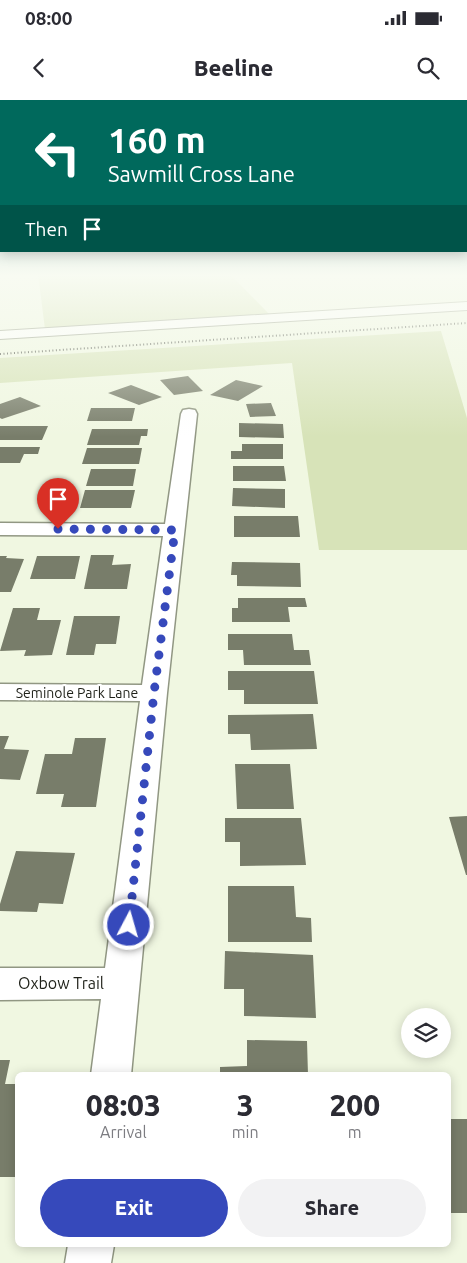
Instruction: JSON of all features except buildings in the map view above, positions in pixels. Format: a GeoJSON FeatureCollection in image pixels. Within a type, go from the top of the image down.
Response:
{"type":"FeatureCollection","features":[{"type":"Feature","properties":{"kind":"street"},"geometry":{"type":"LineString","coordinates":[[0,335],[108,328]]}},
{"type":"Feature","properties":{"kind":"street"},"geometry":{"type":"LineString","coordinates":[[111,1072],[154,693],[189,414]]}},
{"type":"Feature","properties":{"kind":"street"},"geometry":{"type":"LineString","coordinates":[[0,529],[175,530]]}},
{"type":"Feature","properties":{"kind":"street","name":"Seminole Park Lane"},"geometry":{"type":"LineString","coordinates":[[0,692],[154,693]]}},
{"type":"Feature","properties":{"kind":"street","name":"Oxbow Trail"},"geometry":{"type":"LineString","coordinates":[[0,984],[122,983]]}},
{"type":"Feature","properties":{"kind":"street"},"geometry":{"type":"LineString","coordinates":[[88,1263],[91,1247]]}},
{"type":"Feature","properties":{"kind":"green space"},"geometry":{"type":"Polygon","coordinates":[[[441,331],[467,418],[467,550],[319,550],[292,363],[0,383],[0,358],[441,331]]]}},
{"type":"Feature","properties":{"kind":"railway"},"geometry":{"type":"LineString","coordinates":[[0,354],[388,328]]}},
{"type":"Feature","properties":{"kind":"route"},"geometry":{"type":"LineString","coordinates":[[58,529],[175,530],[154,693],[129,925]]}}]}
